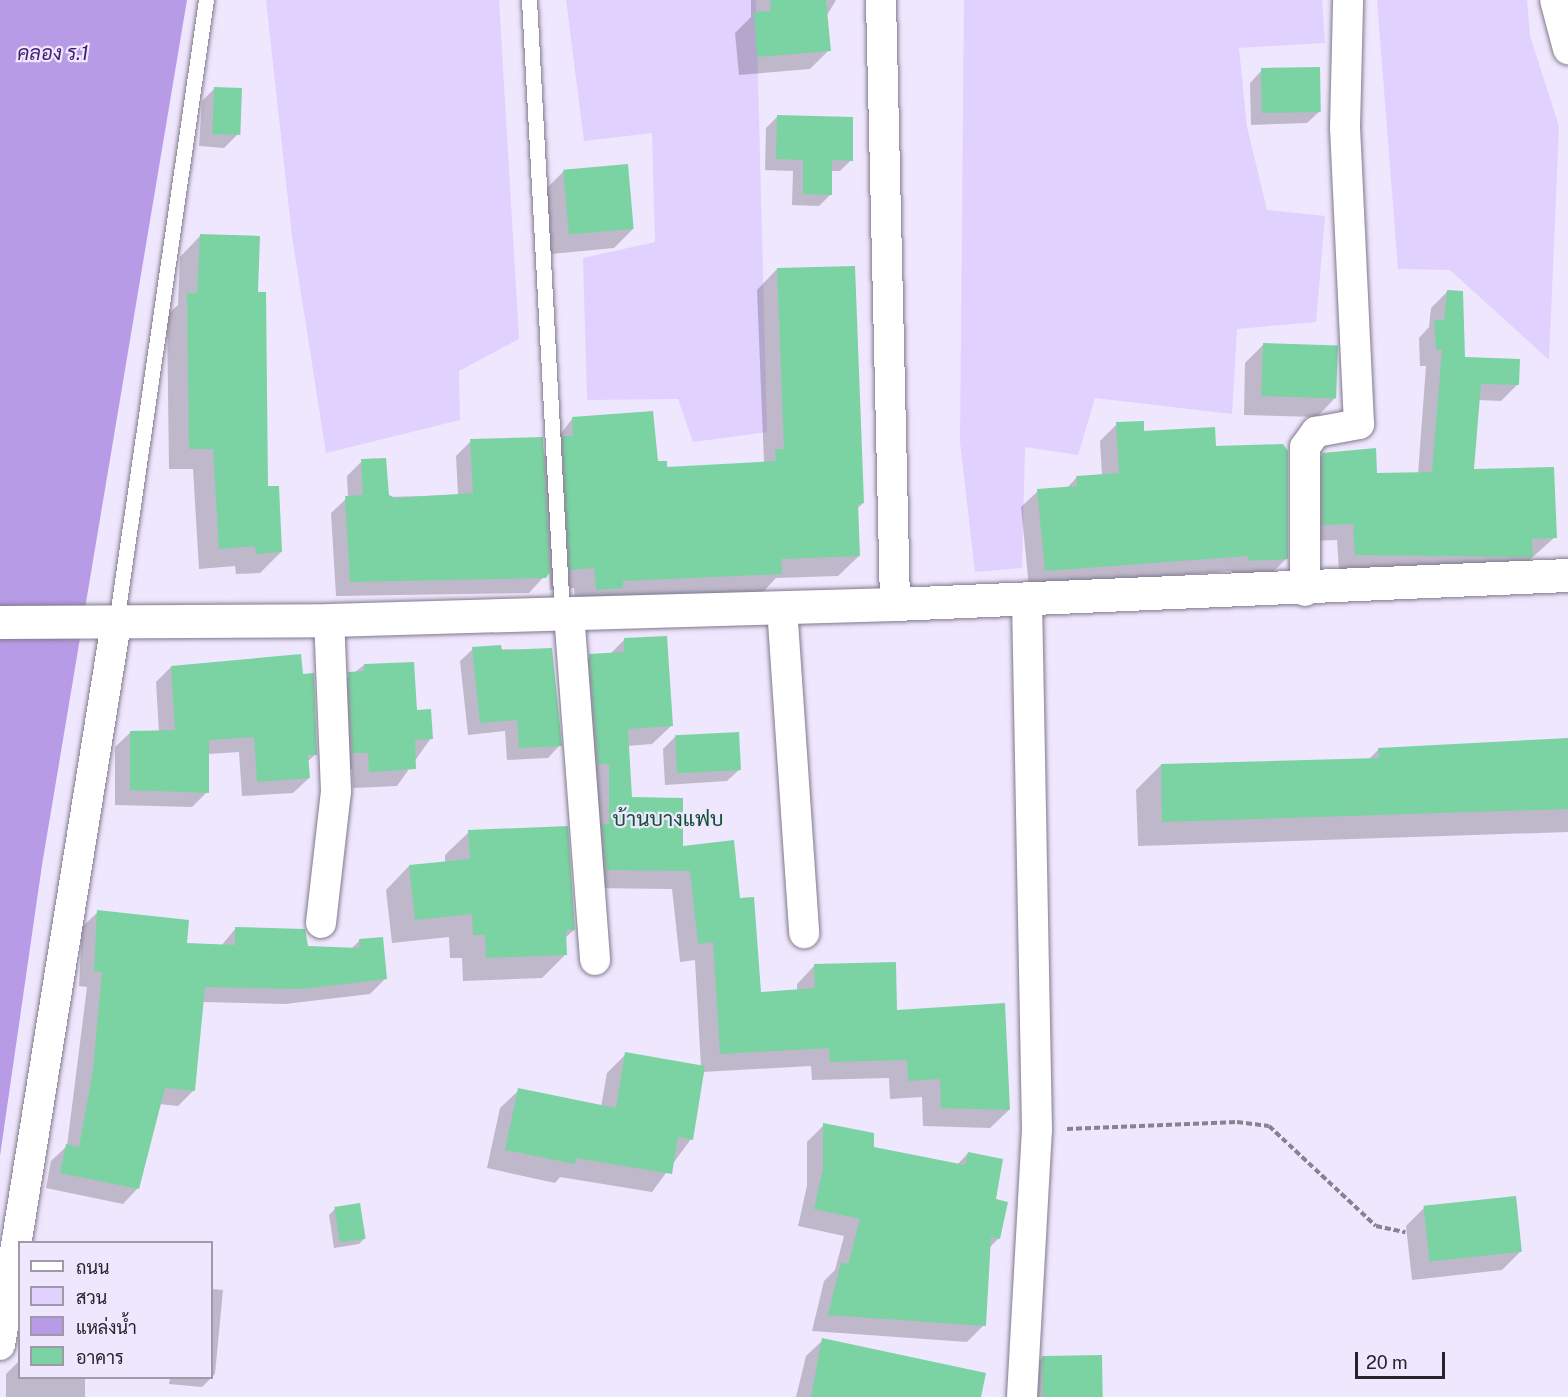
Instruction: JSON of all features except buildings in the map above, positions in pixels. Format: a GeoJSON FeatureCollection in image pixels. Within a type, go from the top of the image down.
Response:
{"type":"FeatureCollection","features":[{"type":"Feature","properties":{"kind":"street"},"geometry":{"type":"LineString","coordinates":[[881,0],[895,604]]}},
{"type":"Feature","properties":{"kind":"street"},"geometry":{"type":"LineString","coordinates":[[1305,591],[1305,447],[1316,432],[1359,423],[1346,162],[1348,0]]}},
{"type":"Feature","properties":{"kind":"street"},"geometry":{"type":"LineString","coordinates":[[1555,0],[1568,49]]}},
{"type":"Feature","properties":{"kind":"street"},"geometry":{"type":"LineString","coordinates":[[0,622],[328,620],[895,604],[1305,591],[1568,575]]}},
{"type":"Feature","properties":{"kind":"street"},"geometry":{"type":"LineString","coordinates":[[1022,1397],[1036,1130],[1027,600]]}},
{"type":"Feature","properties":{"kind":"street"},"geometry":{"type":"LineString","coordinates":[[782,607],[804,933]]}},
{"type":"Feature","properties":{"kind":"street"},"geometry":{"type":"LineString","coordinates":[[565,613],[595,960]]}},
{"type":"Feature","properties":{"kind":"street"},"geometry":{"type":"LineString","coordinates":[[321,923],[336,791],[328,620]]}},
{"type":"Feature","properties":{"kind":"street"},"geometry":{"type":"LineString","coordinates":[[0,1345],[109,623]]}},
{"type":"Feature","properties":{"kind":"lane"},"geometry":{"type":"LineString","coordinates":[[109,623],[206,0]]}},
{"type":"Feature","properties":{"kind":"lane"},"geometry":{"type":"LineString","coordinates":[[529,0],[565,613]]}},
{"type":"Feature","properties":{"kind":"path"},"geometry":{"type":"LineString","coordinates":[[1036,1130],[1237,1122],[1269,1126],[1376,1226],[1405,1232]]}},
{"type":"Feature","properties":{"kind":"green space"},"geometry":{"type":"Polygon","coordinates":[[[266,0],[499,0],[519,339],[459,371],[460,420],[326,453],[292,236],[266,0]]]}},
{"type":"Feature","properties":{"kind":"green space"},"geometry":{"type":"Polygon","coordinates":[[[566,0],[756,0],[767,432],[693,442],[678,399],[587,400],[583,258],[655,242],[652,133],[584,141],[566,0]]]}},
{"type":"Feature","properties":{"kind":"green space"},"geometry":{"type":"Polygon","coordinates":[[[964,0],[1322,0],[1325,43],[1239,48],[1247,127],[1267,210],[1325,216],[1316,322],[1237,329],[1232,414],[1095,398],[1078,455],[1025,447],[1022,568],[975,572],[960,442],[964,0]]]}},
{"type":"Feature","properties":{"kind":"green space"},"geometry":{"type":"Polygon","coordinates":[[[1377,0],[1527,0],[1530,36],[1559,126],[1549,360],[1450,270],[1398,269],[1377,0]]]}},
{"type":"Feature","properties":{"kind":"water","name":"คลอง ร.1"},"geometry":{"type":"Polygon","coordinates":[[[0,0],[187,0],[42,865],[0,1156],[0,0]]]}},
{"type":"Feature","properties":{"kind":"district","name":"บ้านบางแฟบ"},"geometry":{"type":"Point","coordinates":[668,819]}}]}
